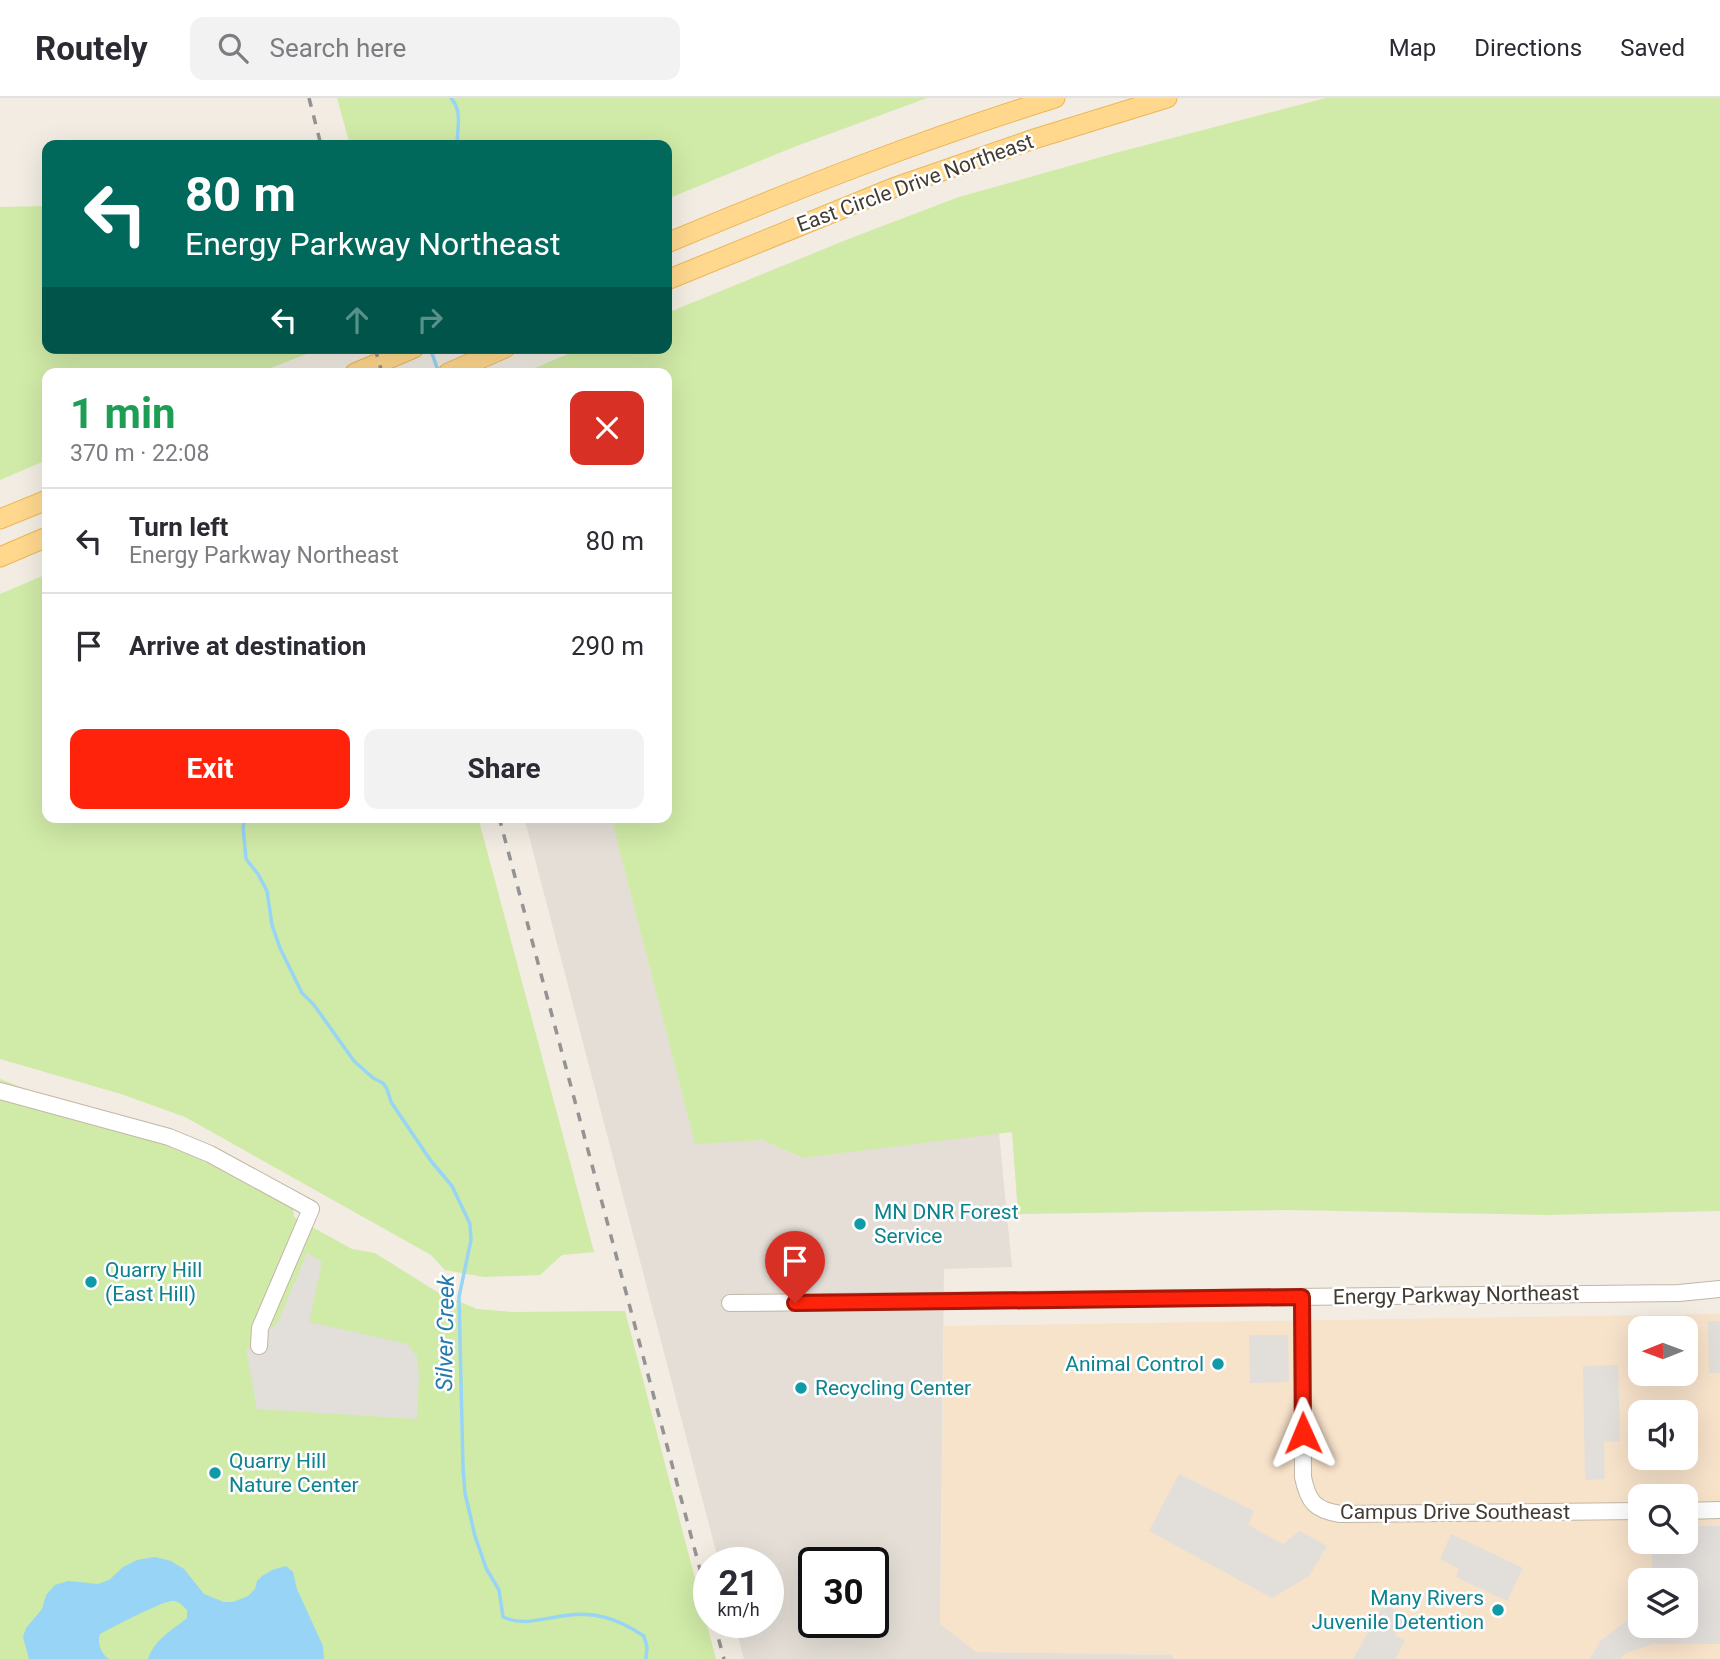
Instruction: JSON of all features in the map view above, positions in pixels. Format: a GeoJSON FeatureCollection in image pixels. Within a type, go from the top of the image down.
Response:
{"type":"FeatureCollection","features":[{"type":"Feature","properties":{"kind":"main road","name":"East Circle Drive Northeast"},"geometry":{"type":"LineString","coordinates":[[672,241],[885,156],[1055,98]]}},
{"type":"Feature","properties":{"kind":"main road","name":"East Circle Drive Northeast"},"geometry":{"type":"LineString","coordinates":[[672,278],[893,188],[1034,139],[1167,98]]}},
{"type":"Feature","properties":{"kind":"main road"},"geometry":{"type":"LineString","coordinates":[[367,368],[400,354]]}},
{"type":"Feature","properties":{"kind":"main road"},"geometry":{"type":"LineString","coordinates":[[460,368],[491,354]]}},
{"type":"Feature","properties":{"kind":"main road"},"geometry":{"type":"LineString","coordinates":[[0,519],[42,502]]}},
{"type":"Feature","properties":{"kind":"main road"},"geometry":{"type":"LineString","coordinates":[[0,557],[42,539]]}},
{"type":"Feature","properties":{"kind":"street"},"geometry":{"type":"LineString","coordinates":[[0,1091],[169,1137],[210,1154],[311,1209],[260,1328],[259,1346]]}},
{"type":"Feature","properties":{"kind":"street","name":"Energy Parkway Northeast"},"geometry":{"type":"LineString","coordinates":[[730,1303],[1679,1293],[1720,1289]]}},
{"type":"Feature","properties":{"kind":"street","name":"Campus Drive Southeast"},"geometry":{"type":"LineString","coordinates":[[1302,1297],[1303,1478],[1312,1502],[1320,1509],[1340,1514],[1628,1511]]}},
{"type":"Feature","properties":{"kind":"street"},"geometry":{"type":"LineString","coordinates":[[1698,1511],[1720,1510]]}},
{"type":"Feature","properties":{"kind":"shaded area"},"geometry":{"type":"Polygon","coordinates":[[[526,823],[613,823],[695,1143],[762,1140],[803,1158],[999,1133],[1012,1267],[944,1269],[940,1624],[976,1652],[1172,1655],[1174,1659],[744,1659],[738,1638],[784,1638],[784,1547],[715,1547],[526,823]]]}},
{"type":"Feature","properties":{"kind":"shaded area"},"geometry":{"type":"Polygon","coordinates":[[[307,1253],[322,1262],[309,1322],[408,1344],[417,1357],[417,1419],[257,1409],[246,1349],[259,1346],[264,1333],[277,1324],[307,1253]]]}},
{"type":"Feature","properties":{"kind":"shaded area"},"geometry":{"type":"Polygon","coordinates":[[[1720,1314],[1720,1659],[1174,1659],[1171,1655],[975,1652],[940,1624],[944,1326],[1720,1314]]]}},
{"type":"Feature","properties":{"kind":"shaded area"},"geometry":{"type":"Polygon","coordinates":[[[1708,1321],[1720,1321],[1720,1373],[1709,1373],[1708,1321]]]}},
{"type":"Feature","properties":{"kind":"shaded area"},"geometry":{"type":"Polygon","coordinates":[[[1249,1335],[1288,1335],[1289,1382],[1250,1383],[1249,1335]]]}},
{"type":"Feature","properties":{"kind":"shaded area"},"geometry":{"type":"Polygon","coordinates":[[[1618,1365],[1620,1441],[1604,1442],[1605,1479],[1585,1480],[1583,1366],[1618,1365]]]}},
{"type":"Feature","properties":{"kind":"shaded area"},"geometry":{"type":"Polygon","coordinates":[[[1179,1474],[1254,1511],[1248,1525],[1283,1544],[1300,1531],[1327,1546],[1309,1576],[1272,1598],[1149,1531],[1179,1474]]]}},
{"type":"Feature","properties":{"kind":"shaded area"},"geometry":{"type":"Polygon","coordinates":[[[1698,1526],[1720,1526],[1720,1644],[1653,1644],[1626,1653],[1620,1659],[1590,1659],[1600,1641],[1628,1620],[1628,1638],[1698,1638],[1698,1568],[1652,1568],[1652,1554],[1698,1554],[1698,1526]]]}},
{"type":"Feature","properties":{"kind":"shaded area"},"geometry":{"type":"Polygon","coordinates":[[[1451,1534],[1523,1568],[1507,1601],[1456,1577],[1459,1569],[1440,1559],[1451,1534]]]}},
{"type":"Feature","properties":{"kind":"shaded area"},"geometry":{"type":"Polygon","coordinates":[[[1384,1604],[1406,1616],[1395,1635],[1405,1641],[1395,1659],[1353,1659],[1384,1604]]]}},
{"type":"Feature","properties":{"kind":"green space"},"geometry":{"type":"Polygon","coordinates":[[[337,98],[927,98],[794,147],[672,197],[672,140],[349,140],[337,98]]]}},
{"type":"Feature","properties":{"kind":"green space"},"geometry":{"type":"Polygon","coordinates":[[[1326,98],[1720,98],[1720,1211],[1546,1215],[1287,1210],[1018,1214],[1012,1132],[803,1158],[762,1140],[695,1144],[613,823],[672,823],[672,368],[535,368],[568,354],[672,354],[672,311],[959,197],[1326,98]]]}},
{"type":"Feature","properties":{"kind":"green space"},"geometry":{"type":"Polygon","coordinates":[[[42,206],[42,354],[307,354],[271,368],[42,368],[42,462],[0,480],[0,207],[42,206]]]}},
{"type":"Feature","properties":{"kind":"green space"},"geometry":{"type":"Polygon","coordinates":[[[42,576],[42,823],[480,823],[594,1252],[562,1255],[540,1275],[484,1277],[445,1270],[431,1255],[185,1117],[121,1094],[0,1059],[0,594],[42,576]]]}},
{"type":"Feature","properties":{"kind":"green space"},"geometry":{"type":"Polygon","coordinates":[[[0,1079],[182,1151],[279,1197],[293,1208],[294,1217],[352,1249],[375,1253],[437,1292],[477,1309],[512,1312],[625,1311],[693,1571],[693,1638],[711,1638],[716,1659],[0,1659],[0,1079]]]}},
{"type":"Feature","properties":{"kind":"water"},"geometry":{"type":"Polygon","coordinates":[[[155,1557],[171,1561],[184,1569],[204,1594],[224,1602],[233,1602],[248,1596],[262,1576],[286,1566],[293,1572],[297,1589],[323,1646],[324,1659],[148,1659],[159,1641],[187,1618],[187,1610],[173,1601],[149,1609],[100,1634],[100,1648],[109,1659],[29,1659],[23,1637],[26,1628],[42,1609],[46,1595],[55,1585],[68,1581],[98,1584],[109,1580],[123,1567],[137,1560],[155,1557]]]}},
{"type":"Feature","properties":{"kind":"waterway","name":"Silver Creek"},"geometry":{"type":"LineString","coordinates":[[451,98],[458,114],[457,140]]}},
{"type":"Feature","properties":{"kind":"waterway","name":"Silver Creek"},"geometry":{"type":"LineString","coordinates":[[432,354],[437,368]]}},
{"type":"Feature","properties":{"kind":"waterway","name":"Silver Creek"},"geometry":{"type":"LineString","coordinates":[[244,823],[246,859],[267,891],[272,925],[302,993],[314,1005],[354,1061],[383,1083],[391,1102],[431,1161],[452,1186],[470,1224],[471,1240],[459,1297],[465,1493],[486,1568],[499,1590],[503,1617],[525,1621],[574,1614],[605,1617],[644,1636],[646,1659]]}},
{"type":"Feature","properties":{"kind":"railway"},"geometry":{"type":"LineString","coordinates":[[309,98],[320,140]]}},
{"type":"Feature","properties":{"kind":"railway"},"geometry":{"type":"LineString","coordinates":[[377,354],[381,368]]}},
{"type":"Feature","properties":{"kind":"railway"},"geometry":{"type":"LineString","coordinates":[[501,823],[694,1547]]}},
{"type":"Feature","properties":{"kind":"railway"},"geometry":{"type":"LineString","coordinates":[[718,1638],[724,1659]]}},
{"type":"Feature","properties":{"kind":"place","name":"MN DNR Forest Service"},"geometry":{"type":"Point","coordinates":[860,1224]}},
{"type":"Feature","properties":{"kind":"place","name":"Quarry Hill (East Hill)"},"geometry":{"type":"Point","coordinates":[91,1282]}},
{"type":"Feature","properties":{"kind":"place","name":"Animal Control"},"geometry":{"type":"Point","coordinates":[1218,1364]}},
{"type":"Feature","properties":{"kind":"place","name":"Recycling Center"},"geometry":{"type":"Point","coordinates":[801,1388]}},
{"type":"Feature","properties":{"kind":"place","name":"Quarry Hill Nature Center"},"geometry":{"type":"Point","coordinates":[215,1473]}},
{"type":"Feature","properties":{"kind":"place","name":"Many Rivers Juvenile Detention"},"geometry":{"type":"Point","coordinates":[1498,1610]}},
{"type":"Feature","properties":{"kind":"route"},"geometry":{"type":"LineString","coordinates":[[795,1303],[1302,1297],[1303,1433]]}}]}
